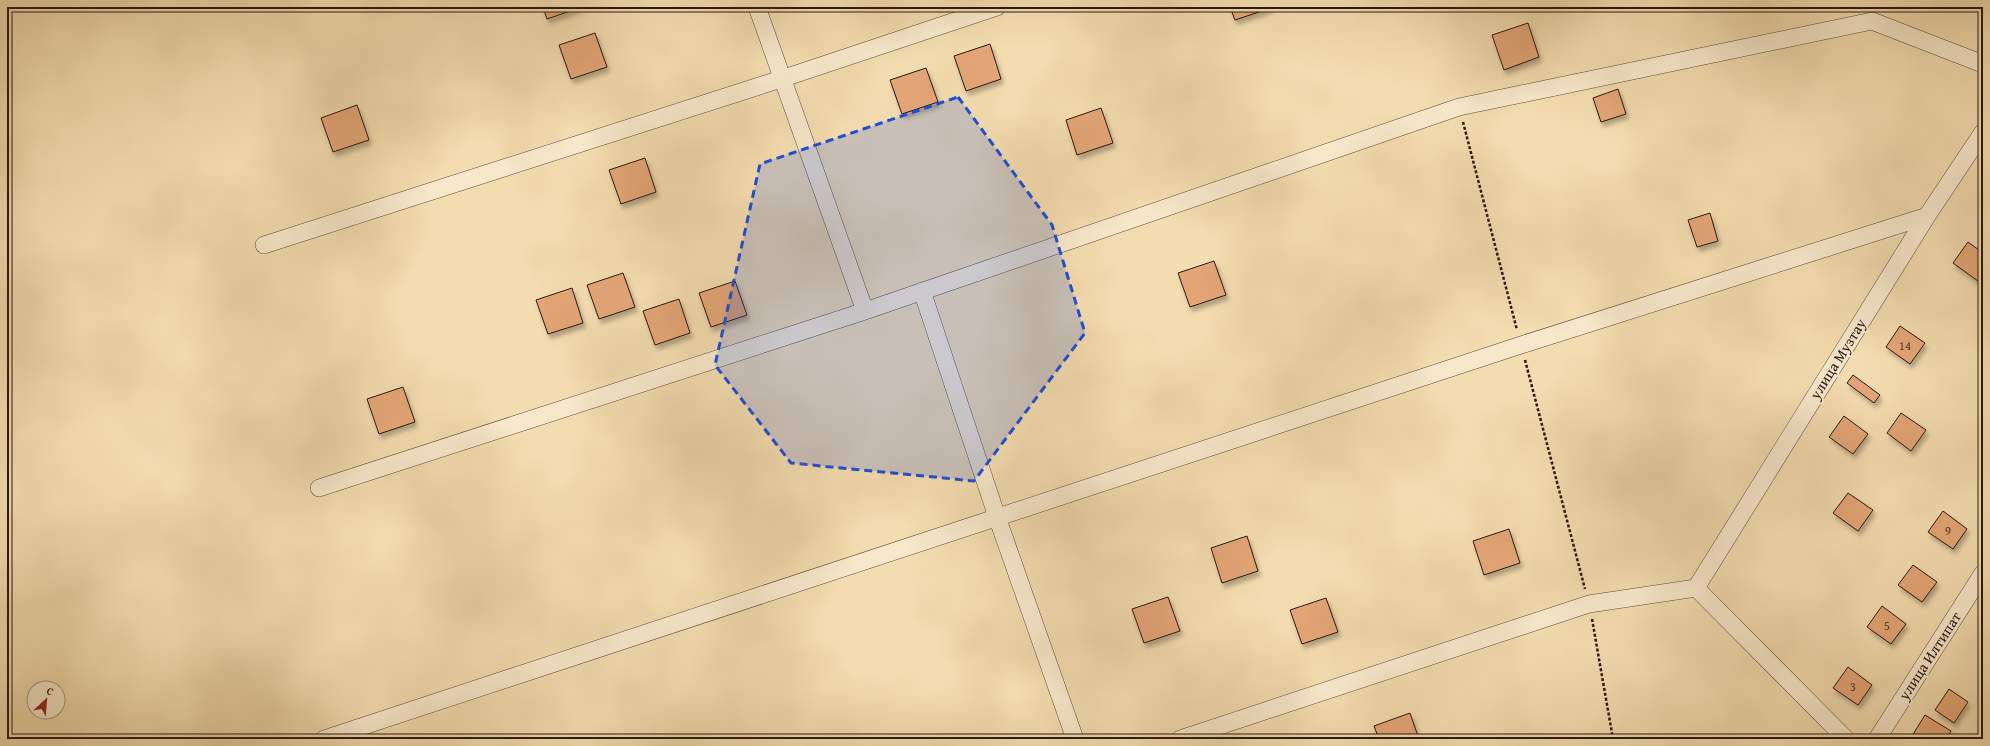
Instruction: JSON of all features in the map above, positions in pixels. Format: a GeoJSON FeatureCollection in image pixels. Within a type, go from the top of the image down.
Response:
{"type":"FeatureCollection","features":[{"type":"Feature","properties":{"kind":"street"},"geometry":{"type":"LineString","coordinates":[[757,7],[781,79],[865,310]]}},
{"type":"Feature","properties":{"kind":"street"},"geometry":{"type":"LineString","coordinates":[[264,245],[781,79],[997,7]]}},
{"type":"Feature","properties":{"kind":"street"},"geometry":{"type":"LineString","coordinates":[[320,488],[922,291],[1460,107],[1872,21],[1983,64]]}},
{"type":"Feature","properties":{"kind":"street","name":"улица Музтау"},"geometry":{"type":"LineString","coordinates":[[1696,588],[1927,216],[1983,132]]}},
{"type":"Feature","properties":{"kind":"street"},"geometry":{"type":"LineString","coordinates":[[324,739],[1521,345],[1927,216]]}},
{"type":"Feature","properties":{"kind":"street"},"geometry":{"type":"LineString","coordinates":[[922,291],[997,517],[1075,739]]}},
{"type":"Feature","properties":{"kind":"street","name":"улица Илтипат"},"geometry":{"type":"LineString","coordinates":[[1877,739],[1983,573]]}},
{"type":"Feature","properties":{"kind":"street"},"geometry":{"type":"LineString","coordinates":[[1180,739],[1589,604],[1696,588],[1846,739]]}},
{"type":"Feature","properties":{"kind":"path"},"geometry":{"type":"LineString","coordinates":[[1460,107],[1589,604],[1613,739]]}},
{"type":"Feature","properties":{"kind":"highlighted area"},"geometry":{"type":"Polygon","coordinates":[[[958,97],[1052,225],[1085,333],[974,481],[791,463],[715,365],[760,164],[958,97]]]}},
{"type":"Feature","properties":{"kind":"building"},"geometry":{"type":"Polygon","coordinates":[[[543,7],[582,7],[547,19],[543,7]]]}},
{"type":"Feature","properties":{"kind":"building"},"geometry":{"type":"Polygon","coordinates":[[[1230,7],[1270,7],[1271,8],[1235,20],[1230,7]]]}},
{"type":"Feature","properties":{"kind":"building"},"geometry":{"type":"Polygon","coordinates":[[[1528,23],[1539,57],[1504,70],[1492,35],[1528,23]]]}},
{"type":"Feature","properties":{"kind":"building"},"geometry":{"type":"Polygon","coordinates":[[[595,33],[607,67],[571,79],[559,45],[595,33]]]}},
{"type":"Feature","properties":{"kind":"building"},"geometry":{"type":"Polygon","coordinates":[[[990,44],[1001,79],[966,91],[954,56],[990,44]]]}},
{"type":"Feature","properties":{"kind":"building"},"geometry":{"type":"Polygon","coordinates":[[[926,68],[938,102],[902,114],[890,80],[926,68]]]}},
{"type":"Feature","properties":{"kind":"building"},"geometry":{"type":"Polygon","coordinates":[[[1618,89],[1626,114],[1601,122],[1593,98],[1618,89]]]}},
{"type":"Feature","properties":{"kind":"building"},"geometry":{"type":"Polygon","coordinates":[[[357,105],[369,140],[333,152],[321,118],[357,105]]]}},
{"type":"Feature","properties":{"kind":"building"},"geometry":{"type":"Polygon","coordinates":[[[1101,108],[1113,143],[1077,155],[1066,120],[1101,108]]]}},
{"type":"Feature","properties":{"kind":"building"},"geometry":{"type":"Polygon","coordinates":[[[645,158],[656,192],[621,204],[609,170],[645,158]]]}},
{"type":"Feature","properties":{"kind":"building"},"geometry":{"type":"Polygon","coordinates":[[[1710,213],[1718,241],[1697,247],[1688,220],[1710,213]]]}},
{"type":"Feature","properties":{"kind":"building"},"geometry":{"type":"Polygon","coordinates":[[[1968,242],[1983,253],[1983,273],[1978,281],[1953,263],[1968,242]]]}},
{"type":"Feature","properties":{"kind":"building"},"geometry":{"type":"Polygon","coordinates":[[[1214,261],[1226,295],[1190,307],[1178,273],[1214,261]]]}},
{"type":"Feature","properties":{"kind":"building"},"geometry":{"type":"Polygon","coordinates":[[[623,273],[635,307],[599,319],[587,285],[623,273]]]}},
{"type":"Feature","properties":{"kind":"building"},"geometry":{"type":"Polygon","coordinates":[[[735,281],[747,315],[711,327],[699,293],[735,281]]]}},
{"type":"Feature","properties":{"kind":"building"},"geometry":{"type":"Polygon","coordinates":[[[572,288],[583,323],[548,334],[536,300],[572,288]]]}},
{"type":"Feature","properties":{"kind":"building"},"geometry":{"type":"Polygon","coordinates":[[[679,299],[690,333],[655,345],[643,311],[679,299]]]}},
{"type":"Feature","properties":{"kind":"building"},"geometry":{"type":"Polygon","coordinates":[[[1900,326],[1925,343],[1910,364],[1886,347],[1900,326]]]}},
{"type":"Feature","properties":{"kind":"building"},"geometry":{"type":"Polygon","coordinates":[[[1853,375],[1880,395],[1874,403],[1847,383],[1853,375]]]}},
{"type":"Feature","properties":{"kind":"building"},"geometry":{"type":"Polygon","coordinates":[[[403,387],[415,422],[379,434],[367,399],[403,387]]]}},
{"type":"Feature","properties":{"kind":"building"},"geometry":{"type":"Polygon","coordinates":[[[1901,413],[1926,430],[1911,451],[1887,433],[1901,413]]]}},
{"type":"Feature","properties":{"kind":"building"},"geometry":{"type":"Polygon","coordinates":[[[1844,416],[1868,434],[1853,454],[1829,437],[1844,416]]]}},
{"type":"Feature","properties":{"kind":"building"},"geometry":{"type":"Polygon","coordinates":[[[1848,493],[1873,510],[1858,531],[1833,513],[1848,493]]]}},
{"type":"Feature","properties":{"kind":"building"},"geometry":{"type":"Polygon","coordinates":[[[1943,511],[1967,529],[1953,549],[1928,532],[1943,511]]]}},
{"type":"Feature","properties":{"kind":"building"},"geometry":{"type":"Polygon","coordinates":[[[1509,529],[1520,563],[1484,575],[1473,541],[1509,529]]]}},
{"type":"Feature","properties":{"kind":"building"},"geometry":{"type":"Polygon","coordinates":[[[1247,536],[1258,571],[1222,583],[1211,548],[1247,536]]]}},
{"type":"Feature","properties":{"kind":"building"},"geometry":{"type":"Polygon","coordinates":[[[1913,565],[1937,582],[1922,602],[1898,585],[1913,565]]]}},
{"type":"Feature","properties":{"kind":"building"},"geometry":{"type":"Polygon","coordinates":[[[1168,597],[1180,631],[1144,643],[1132,609],[1168,597]]]}},
{"type":"Feature","properties":{"kind":"building"},"geometry":{"type":"Polygon","coordinates":[[[1326,598],[1338,632],[1302,644],[1290,610],[1326,598]]]}},
{"type":"Feature","properties":{"kind":"building"},"geometry":{"type":"Polygon","coordinates":[[[1882,606],[1906,624],[1891,644],[1867,627],[1882,606]]]}},
{"type":"Feature","properties":{"kind":"building"},"geometry":{"type":"Polygon","coordinates":[[[1848,667],[1872,685],[1858,705],[1833,688],[1848,667]]]}},
{"type":"Feature","properties":{"kind":"building"},"geometry":{"type":"Polygon","coordinates":[[[1949,689],[1968,702],[1954,723],[1935,710],[1949,689]]]}},
{"type":"Feature","properties":{"kind":"building"},"geometry":{"type":"Polygon","coordinates":[[[1410,713],[1419,739],[1379,739],[1374,726],[1410,713]]]}},
{"type":"Feature","properties":{"kind":"building"},"geometry":{"type":"Polygon","coordinates":[[[1925,715],[1951,731],[1946,739],[1917,739],[1912,736],[1925,715]]]}}]}
